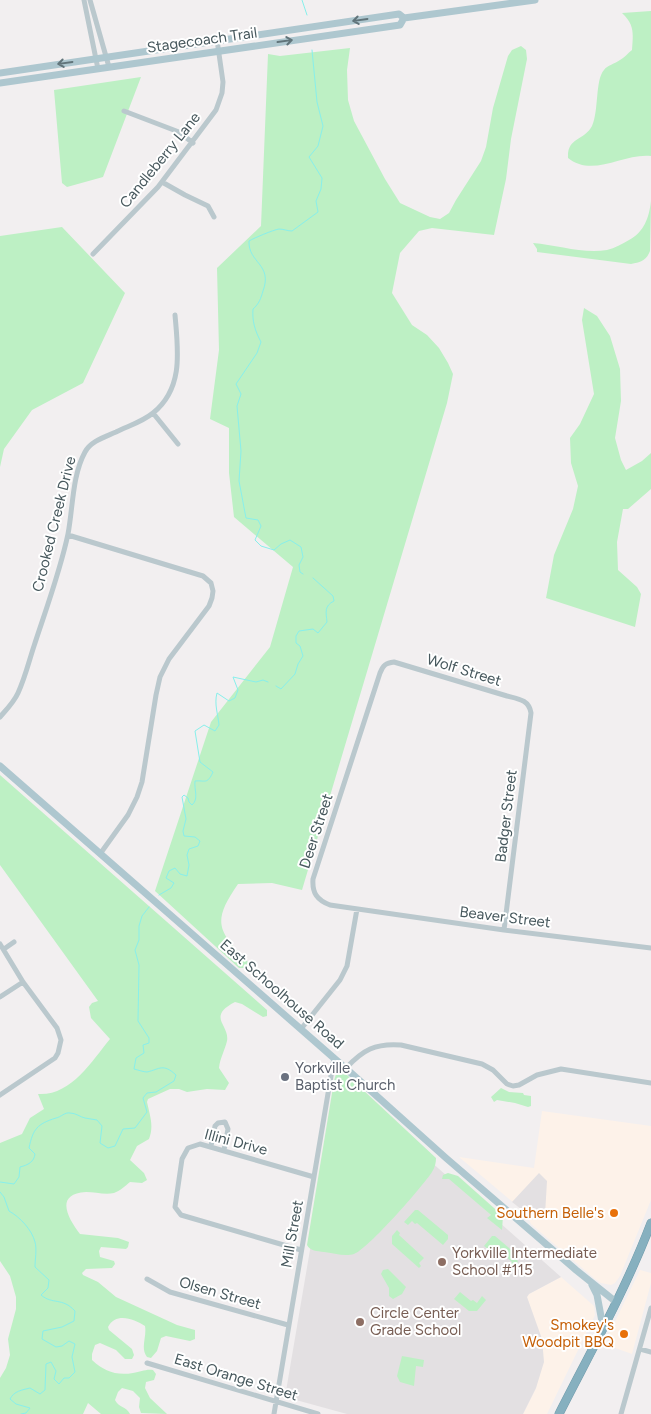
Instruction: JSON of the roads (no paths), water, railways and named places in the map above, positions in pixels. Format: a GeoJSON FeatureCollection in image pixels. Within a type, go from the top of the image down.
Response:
{"type":"FeatureCollection","features":[{"type":"Feature","properties":{"kind":"highway"},"geometry":{"type":"LineString","coordinates":[[559,1414],[636,1261],[651,1223]]}},
{"type":"Feature","properties":{"kind":"main road","name":"Stagecoach Trail"},"geometry":{"type":"LineString","coordinates":[[0,83],[400,24],[404,18],[499,2],[535,0]]}},
{"type":"Feature","properties":{"kind":"main road","name":"Stagecoach Trail"},"geometry":{"type":"LineString","coordinates":[[0,72],[399,14],[404,18]]}},
{"type":"Feature","properties":{"kind":"main road","name":"East Schoolhouse Road"},"geometry":{"type":"LineString","coordinates":[[0,766],[346,1068],[446,1158],[571,1266],[616,1302]]}},
{"type":"Feature","properties":{"kind":"main road"},"geometry":{"type":"LineString","coordinates":[[591,1282],[597,1296],[603,1327]]}},
{"type":"Feature","properties":{"kind":"street"},"geometry":{"type":"LineString","coordinates":[[84,0],[98,69]]}},
{"type":"Feature","properties":{"kind":"street"},"geometry":{"type":"LineString","coordinates":[[90,0],[109,67]]}},
{"type":"Feature","properties":{"kind":"street","name":"Candleberry Lane"},"geometry":{"type":"LineString","coordinates":[[93,254],[162,182],[216,110],[222,93],[223,74],[217,40]]}},
{"type":"Feature","properties":{"kind":"street"},"geometry":{"type":"LineString","coordinates":[[124,111],[179,132],[193,142]]}},
{"type":"Feature","properties":{"kind":"street"},"geometry":{"type":"LineString","coordinates":[[162,182],[184,196],[208,206],[214,217]]}},
{"type":"Feature","properties":{"kind":"street","name":"Crooked Creek Drive"},"geometry":{"type":"LineString","coordinates":[[0,717],[18,692],[46,609],[68,535],[78,472],[85,452],[95,441],[143,420],[153,413],[164,400],[174,383],[178,367],[179,352],[175,315]]}},
{"type":"Feature","properties":{"kind":"street"},"geometry":{"type":"LineString","coordinates":[[153,413],[178,444]]}},
{"type":"Feature","properties":{"kind":"street"},"geometry":{"type":"LineString","coordinates":[[68,535],[204,576],[211,583],[213,591],[208,606],[169,659],[160,677],[142,782],[137,797],[128,815],[100,854]]}},
{"type":"Feature","properties":{"kind":"street","name":"Wolf Street"},"geometry":{"type":"LineString","coordinates":[[388,663],[394,662],[526,702],[530,706]]}},
{"type":"Feature","properties":{"kind":"street","name":"Deer Street"},"geometry":{"type":"LineString","coordinates":[[357,909],[321,902],[312,888],[313,879],[380,672],[383,666],[388,663]]}},
{"type":"Feature","properties":{"kind":"street","name":"Badger Street"},"geometry":{"type":"LineString","coordinates":[[504,930],[531,713],[530,706]]}},
{"type":"Feature","properties":{"kind":"street"},"geometry":{"type":"LineString","coordinates":[[301,1029],[340,980],[349,957],[357,909]]}},
{"type":"Feature","properties":{"kind":"street","name":"Beaver Street"},"geometry":{"type":"LineString","coordinates":[[357,909],[651,948]]}},
{"type":"Feature","properties":{"kind":"street"},"geometry":{"type":"LineString","coordinates":[[0,1095],[55,1058],[61,1040],[57,1028],[23,982],[2,947],[14,942]]}},
{"type":"Feature","properties":{"kind":"street"},"geometry":{"type":"LineString","coordinates":[[0,997],[23,982]]}},
{"type":"Feature","properties":{"kind":"street"},"geometry":{"type":"LineString","coordinates":[[346,1068],[363,1052],[388,1044],[401,1045],[482,1064],[494,1070],[507,1084],[513,1086],[519,1085],[537,1074],[561,1069],[651,1083]]}},
{"type":"Feature","properties":{"kind":"street","name":"Mill Street"},"geometry":{"type":"LineString","coordinates":[[274,1414],[334,1058]]}},
{"type":"Feature","properties":{"kind":"street"},"geometry":{"type":"LineString","coordinates":[[211,1146],[214,1126],[218,1122],[225,1122],[228,1130],[224,1150]]}},
{"type":"Feature","properties":{"kind":"street","name":"Illini Drive"},"geometry":{"type":"LineString","coordinates":[[302,1250],[181,1215],[175,1207],[182,1159],[185,1152],[196,1144],[211,1146],[314,1177]]}},
{"type":"Feature","properties":{"kind":"street","name":"Olsen Street"},"geometry":{"type":"LineString","coordinates":[[147,1279],[170,1292],[288,1326]]}},
{"type":"Feature","properties":{"kind":"street"},"geometry":{"type":"LineString","coordinates":[[621,1414],[651,1308]]}},
{"type":"Feature","properties":{"kind":"street"},"geometry":{"type":"LineString","coordinates":[[640,1349],[651,1352]]}},
{"type":"Feature","properties":{"kind":"street","name":"East Orange Street"},"geometry":{"type":"LineString","coordinates":[[147,1363],[318,1414]]}},
{"type":"Feature","properties":{"kind":"waterway"},"geometry":{"type":"LineString","coordinates":[[302,0],[307,15]]}},
{"type":"Feature","properties":{"kind":"waterway"},"geometry":{"type":"LineString","coordinates":[[303,574],[300,572],[299,565],[303,557],[301,547],[290,540],[274,550],[261,546],[255,540],[261,526],[258,520],[246,518],[239,481],[241,451],[237,406],[241,394],[236,384],[257,353],[261,342],[254,326],[253,309],[261,296],[265,275],[252,254],[249,241],[279,229],[292,231],[318,212],[316,201],[321,189],[322,178],[309,157],[318,146],[323,126],[317,102],[312,50]]}},
{"type":"Feature","properties":{"kind":"waterway"},"geometry":{"type":"LineString","coordinates":[[276,686],[281,689],[295,674],[303,656],[300,646],[296,643],[296,636],[299,631],[313,629],[318,633],[327,622],[326,610],[334,601],[333,596],[313,578]]}},
{"type":"Feature","properties":{"kind":"waterway"},"geometry":{"type":"LineString","coordinates":[[159,895],[171,888],[174,883],[166,878],[169,871],[175,868],[180,874],[187,876],[189,865],[187,855],[189,849],[198,846],[200,841],[195,837],[184,836],[183,831],[186,819],[182,797],[184,795],[188,798],[192,805],[196,797],[195,781],[207,780],[213,772],[200,762],[195,731],[204,725],[215,731],[219,725],[216,705],[217,693],[229,701],[235,698],[238,690],[233,677],[256,682],[263,680],[268,682]]}},
{"type":"Feature","properties":{"kind":"waterway"},"geometry":{"type":"LineString","coordinates":[[0,1182],[14,1184],[19,1177],[20,1167],[32,1161],[35,1154],[29,1148],[32,1136],[40,1125],[68,1113],[97,1120],[102,1126],[100,1143],[108,1148],[115,1146],[123,1129],[135,1128],[147,1112],[143,1098],[147,1093],[156,1092],[174,1081],[176,1075],[165,1068],[158,1068],[147,1072],[134,1069],[136,1058],[144,1053],[143,1045],[149,1043],[149,1038],[138,1021],[139,965],[135,950],[139,940],[139,926],[142,916],[149,907]]}},
{"type":"Feature","properties":{"kind":"waterway"},"geometry":{"type":"LineString","coordinates":[[0,1192],[9,1211],[25,1224],[35,1242],[35,1267],[49,1280],[48,1288],[41,1295],[50,1300],[62,1302],[75,1311],[74,1321],[62,1327],[43,1331],[42,1339],[56,1347],[62,1346],[69,1341],[75,1344],[72,1357],[75,1372],[69,1378],[64,1378],[59,1384],[54,1379],[56,1371],[51,1362],[46,1364],[45,1390],[40,1394],[30,1388],[24,1389],[10,1399],[16,1404],[30,1408],[26,1413],[21,1414]]}},
{"type":"Feature","properties":{"kind":"place","name":"Yorkville Baptist Church"},"geometry":{"type":"Point","coordinates":[285,1077]}},
{"type":"Feature","properties":{"kind":"place","name":"Southern Belle's"},"geometry":{"type":"Point","coordinates":[614,1213]}},
{"type":"Feature","properties":{"kind":"place","name":"Yorkville Intermediate School #115"},"geometry":{"type":"Point","coordinates":[442,1262]}},
{"type":"Feature","properties":{"kind":"place","name":"Circle Center Grade School"},"geometry":{"type":"Point","coordinates":[360,1322]}},
{"type":"Feature","properties":{"kind":"place","name":"Smokey's Woodpit BBQ"},"geometry":{"type":"Point","coordinates":[624,1334]}}]}
